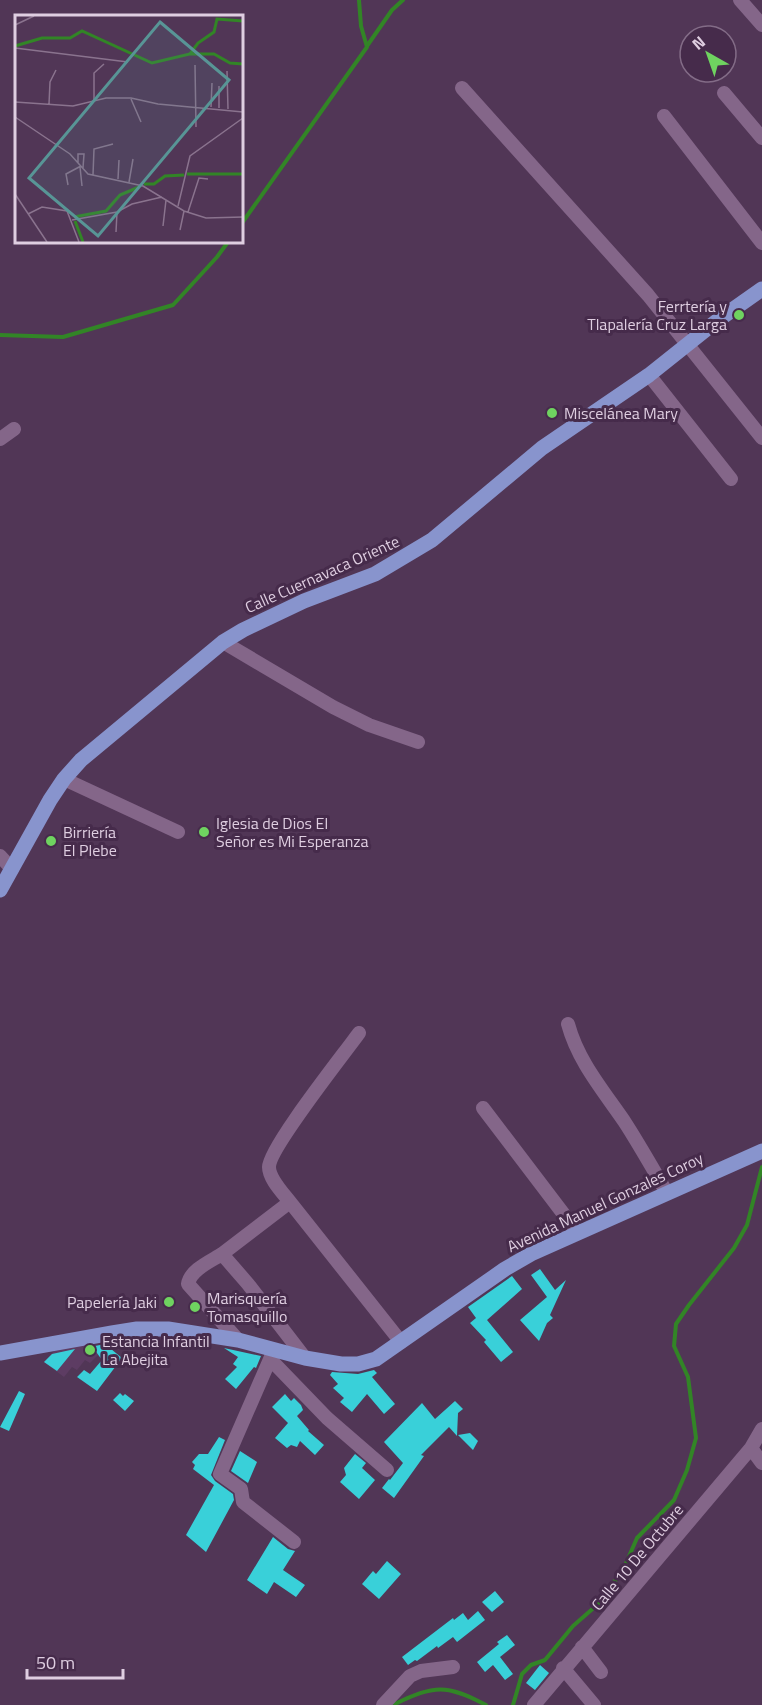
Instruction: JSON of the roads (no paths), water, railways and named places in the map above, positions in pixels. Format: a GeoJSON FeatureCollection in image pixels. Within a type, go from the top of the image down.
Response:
{"type":"FeatureCollection","features":[{"type":"Feature","properties":{"kind":"main road","name":"Calle Cuernavaca Oriente"},"geometry":{"type":"LineString","coordinates":[[0,890],[50,800],[81,760],[224,642],[268,617],[375,574],[412,553],[450,527],[513,470],[542,448],[649,375],[718,320],[762,289]]}},
{"type":"Feature","properties":{"kind":"main road","name":"Avenida Manuel Gonzales Coroy"},"geometry":{"type":"LineString","coordinates":[[0,1353],[137,1329],[168,1329],[238,1340],[273,1355],[358,1364],[376,1359],[505,1269],[531,1254],[762,1151]]}},
{"type":"Feature","properties":{"kind":"street"},"geometry":{"type":"LineString","coordinates":[[740,0],[762,25]]}},
{"type":"Feature","properties":{"kind":"street"},"geometry":{"type":"LineString","coordinates":[[462,88],[602,242],[762,438]]}},
{"type":"Feature","properties":{"kind":"street"},"geometry":{"type":"LineString","coordinates":[[724,93],[762,138]]}},
{"type":"Feature","properties":{"kind":"street"},"geometry":{"type":"LineString","coordinates":[[664,116],[762,243]]}},
{"type":"Feature","properties":{"kind":"street"},"geometry":{"type":"LineString","coordinates":[[649,375],[731,479]]}},
{"type":"Feature","properties":{"kind":"street"},"geometry":{"type":"LineString","coordinates":[[0,439],[14,429]]}},
{"type":"Feature","properties":{"kind":"street"},"geometry":{"type":"LineString","coordinates":[[224,642],[333,707],[369,725],[418,742]]}},
{"type":"Feature","properties":{"kind":"street"},"geometry":{"type":"LineString","coordinates":[[64,779],[178,832]]}},
{"type":"Feature","properties":{"kind":"street"},"geometry":{"type":"LineString","coordinates":[[0,856],[12,869]]}},
{"type":"Feature","properties":{"kind":"street"},"geometry":{"type":"LineString","coordinates":[[568,1024],[573,1043],[581,1059],[625,1123],[668,1193]]}},
{"type":"Feature","properties":{"kind":"street"},"geometry":{"type":"LineString","coordinates":[[359,1034],[305,1106],[272,1155],[269,1168],[290,1202],[401,1342]]}},
{"type":"Feature","properties":{"kind":"street"},"geometry":{"type":"LineString","coordinates":[[483,1108],[578,1233]]}},
{"type":"Feature","properties":{"kind":"street"},"geometry":{"type":"LineString","coordinates":[[238,1340],[188,1284],[189,1278],[290,1202]]}},
{"type":"Feature","properties":{"kind":"street"},"geometry":{"type":"LineString","coordinates":[[222,1254],[305,1358]]}},
{"type":"Feature","properties":{"kind":"street"},"geometry":{"type":"LineString","coordinates":[[294,1542],[243,1502],[241,1489],[222,1478],[220,1474],[273,1355],[327,1418],[387,1470]]}},
{"type":"Feature","properties":{"kind":"street","name":"Calle 10 De Octubre"},"geometry":{"type":"LineString","coordinates":[[534,1705],[751,1448],[762,1429]]}},
{"type":"Feature","properties":{"kind":"street"},"geometry":{"type":"LineString","coordinates":[[751,1448],[762,1463]]}},
{"type":"Feature","properties":{"kind":"street"},"geometry":{"type":"LineString","coordinates":[[582,1647],[601,1672]]}},
{"type":"Feature","properties":{"kind":"street"},"geometry":{"type":"LineString","coordinates":[[384,1705],[410,1676],[421,1671],[453,1667]]}},
{"type":"Feature","properties":{"kind":"street"},"geometry":{"type":"LineString","coordinates":[[563,1668],[594,1705]]}},
{"type":"Feature","properties":{"kind":"waterway"},"geometry":{"type":"LineString","coordinates":[[243,222],[367,47],[361,26],[359,0]]}},
{"type":"Feature","properties":{"kind":"waterway"},"geometry":{"type":"LineString","coordinates":[[367,46],[392,10],[403,0]]}},
{"type":"Feature","properties":{"kind":"waterway"},"geometry":{"type":"LineString","coordinates":[[0,335],[63,337],[173,305],[227,243]]}},
{"type":"Feature","properties":{"kind":"waterway"},"geometry":{"type":"LineString","coordinates":[[513,1705],[522,1674],[531,1665],[545,1660],[573,1626],[597,1605],[623,1570],[637,1538],[674,1500],[687,1470],[696,1438],[688,1377],[674,1346],[676,1324],[734,1248],[747,1225],[762,1167]]}},
{"type":"Feature","properties":{"kind":"waterway"},"geometry":{"type":"LineString","coordinates":[[395,1704],[431,1690],[450,1690],[486,1705]]}},
{"type":"Feature","properties":{"kind":"place","name":"Ferrtería y Tlapalería Cruz Larga"},"geometry":{"type":"Point","coordinates":[739,315]}},
{"type":"Feature","properties":{"kind":"place","name":"Miscelánea Mary"},"geometry":{"type":"Point","coordinates":[552,413]}},
{"type":"Feature","properties":{"kind":"place","name":"Iglesia de Dios El Señor es Mi Esperanza"},"geometry":{"type":"Point","coordinates":[204,832]}},
{"type":"Feature","properties":{"kind":"place","name":"Birriería El Plebe"},"geometry":{"type":"Point","coordinates":[51,841]}},
{"type":"Feature","properties":{"kind":"place","name":"Papelería Jaki"},"geometry":{"type":"Point","coordinates":[169,1302]}},
{"type":"Feature","properties":{"kind":"place","name":"Marisquería Tomasquillo"},"geometry":{"type":"Point","coordinates":[195,1307]}},
{"type":"Feature","properties":{"kind":"place","name":"Estancia Infantil La Abejita"},"geometry":{"type":"Point","coordinates":[90,1350]}}]}
